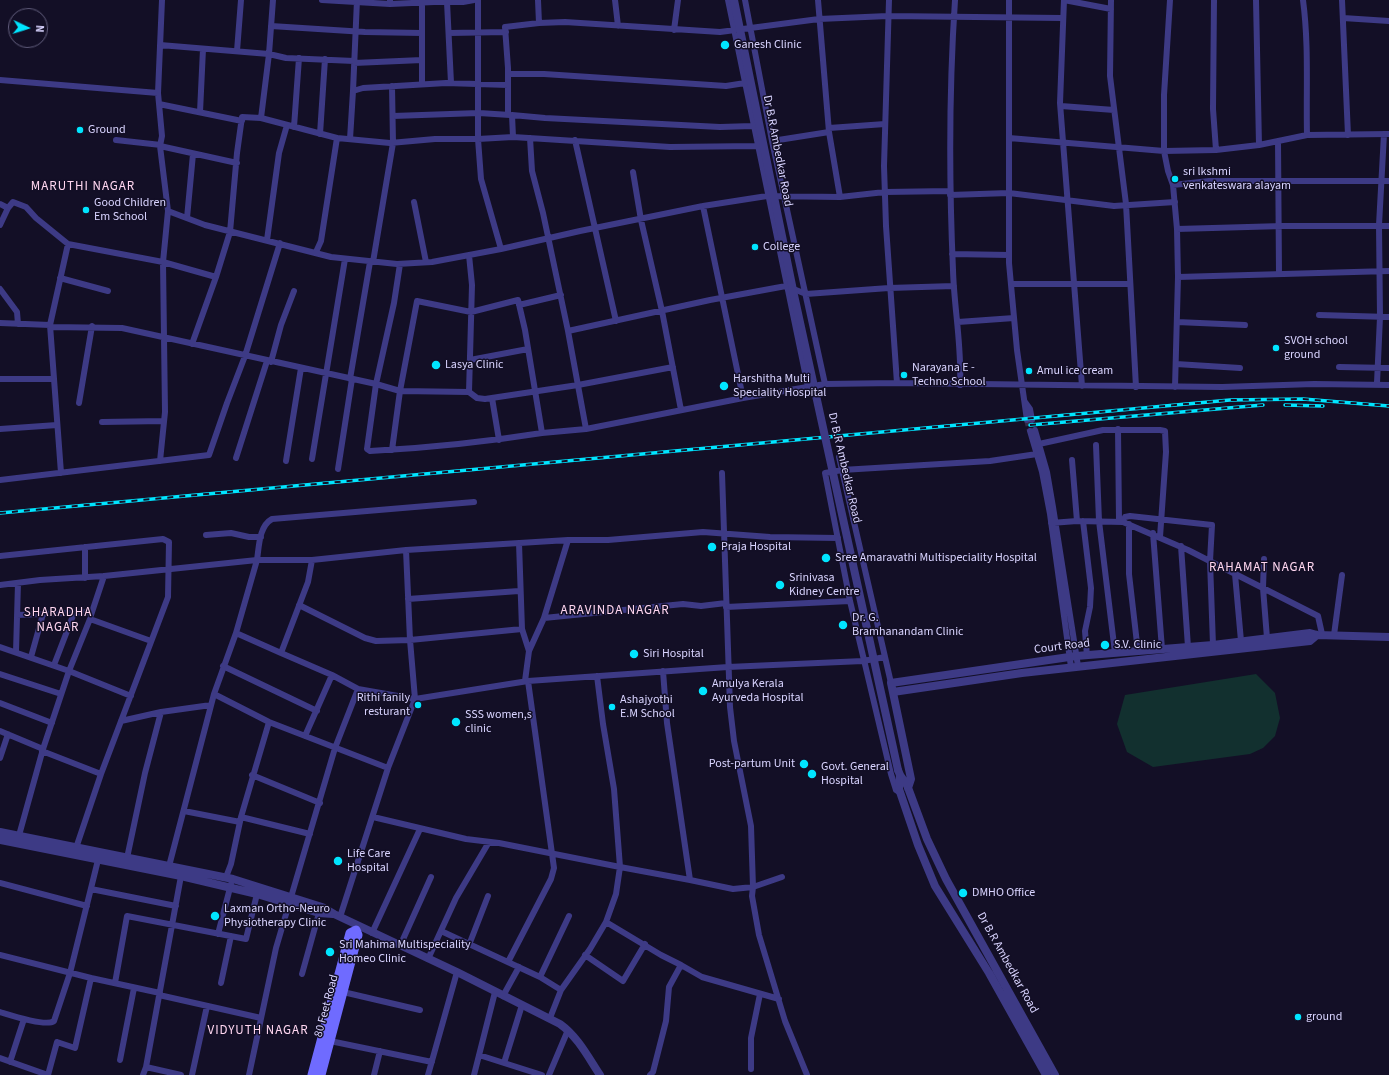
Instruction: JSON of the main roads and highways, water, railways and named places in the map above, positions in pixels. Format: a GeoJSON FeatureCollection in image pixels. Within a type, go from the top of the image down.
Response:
{"type":"FeatureCollection","features":[{"type":"Feature","properties":{"kind":"main road","name":"80 Feet Road"},"geometry":{"type":"LineString","coordinates":[[312,1075],[350,933],[357,928],[358,935],[321,1075]]}},
{"type":"Feature","properties":{"kind":"tunnel"},"geometry":{"type":"LineString","coordinates":[[1027,420],[1030,431]]}},
{"type":"Feature","properties":{"kind":"railway"},"geometry":{"type":"LineString","coordinates":[[0,513],[1230,400],[1303,399],[1389,406]]}},
{"type":"Feature","properties":{"kind":"railway"},"geometry":{"type":"LineString","coordinates":[[1030,425],[1263,405]]}},
{"type":"Feature","properties":{"kind":"railway"},"geometry":{"type":"LineString","coordinates":[[1285,405],[1323,406]]}},
{"type":"Feature","properties":{"kind":"place","name":"Ganesh Clinic"},"geometry":{"type":"Point","coordinates":[725,45]}},
{"type":"Feature","properties":{"kind":"place","name":"Ground"},"geometry":{"type":"Point","coordinates":[80,130]}},
{"type":"Feature","properties":{"kind":"place","name":"sri lkshmi venkateswara alayam"},"geometry":{"type":"Point","coordinates":[1175,179]}},
{"type":"Feature","properties":{"kind":"place","name":"Good Children Em School"},"geometry":{"type":"Point","coordinates":[86,210]}},
{"type":"Feature","properties":{"kind":"place","name":"College"},"geometry":{"type":"Point","coordinates":[755,247]}},
{"type":"Feature","properties":{"kind":"place","name":"SVOH school ground"},"geometry":{"type":"Point","coordinates":[1276,348]}},
{"type":"Feature","properties":{"kind":"place","name":"Lasya Clinic"},"geometry":{"type":"Point","coordinates":[436,365]}},
{"type":"Feature","properties":{"kind":"place","name":"Amul ice cream"},"geometry":{"type":"Point","coordinates":[1029,371]}},
{"type":"Feature","properties":{"kind":"place","name":"Narayana E - Techno School"},"geometry":{"type":"Point","coordinates":[904,375]}},
{"type":"Feature","properties":{"kind":"place","name":"Harshitha Multi Speciality Hospital"},"geometry":{"type":"Point","coordinates":[724,386]}},
{"type":"Feature","properties":{"kind":"place","name":"Praja Hospital"},"geometry":{"type":"Point","coordinates":[712,547]}},
{"type":"Feature","properties":{"kind":"place","name":"Sree Amaravathi Multispeciality Hospital"},"geometry":{"type":"Point","coordinates":[826,558]}},
{"type":"Feature","properties":{"kind":"place","name":"Srinivasa Kidney Centre"},"geometry":{"type":"Point","coordinates":[780,585]}},
{"type":"Feature","properties":{"kind":"place","name":"Dr. G. Bramhanandam Clinic"},"geometry":{"type":"Point","coordinates":[843,625]}},
{"type":"Feature","properties":{"kind":"place","name":"S.V. Clinic"},"geometry":{"type":"Point","coordinates":[1105,645]}},
{"type":"Feature","properties":{"kind":"place","name":"Siri Hospital"},"geometry":{"type":"Point","coordinates":[634,654]}},
{"type":"Feature","properties":{"kind":"place","name":"Amulya Kerala Ayurveda Hospital"},"geometry":{"type":"Point","coordinates":[703,691]}},
{"type":"Feature","properties":{"kind":"place","name":"Rithi fanily resturant"},"geometry":{"type":"Point","coordinates":[418,705]}},
{"type":"Feature","properties":{"kind":"place","name":"Ashajyothi E.M School"},"geometry":{"type":"Point","coordinates":[612,707]}},
{"type":"Feature","properties":{"kind":"place","name":"SSS women,s clinic"},"geometry":{"type":"Point","coordinates":[456,722]}},
{"type":"Feature","properties":{"kind":"place","name":"Post-partum Unit"},"geometry":{"type":"Point","coordinates":[804,764]}},
{"type":"Feature","properties":{"kind":"place","name":"Govt. General Hospital"},"geometry":{"type":"Point","coordinates":[812,774]}},
{"type":"Feature","properties":{"kind":"place","name":"Life Care Hospital"},"geometry":{"type":"Point","coordinates":[338,861]}},
{"type":"Feature","properties":{"kind":"place","name":"DMHO Office"},"geometry":{"type":"Point","coordinates":[963,893]}},
{"type":"Feature","properties":{"kind":"place","name":"Laxman Ortho-Neuro Physiotherapy Clinic"},"geometry":{"type":"Point","coordinates":[215,916]}},
{"type":"Feature","properties":{"kind":"place","name":"Sri Mahima Multispeciality Homeo Clinic"},"geometry":{"type":"Point","coordinates":[330,952]}},
{"type":"Feature","properties":{"kind":"place","name":"ground"},"geometry":{"type":"Point","coordinates":[1298,1017]}},
{"type":"Feature","properties":{"kind":"district","name":"MARUTHI NAGAR"},"geometry":{"type":"Point","coordinates":[83,187]}},
{"type":"Feature","properties":{"kind":"district","name":"RAHAMAT NAGAR"},"geometry":{"type":"Point","coordinates":[1262,568]}},
{"type":"Feature","properties":{"kind":"district","name":"ARAVINDA NAGAR"},"geometry":{"type":"Point","coordinates":[615,611]}},
{"type":"Feature","properties":{"kind":"district","name":"SHARADHA NAGAR"},"geometry":{"type":"Point","coordinates":[58,620]}},
{"type":"Feature","properties":{"kind":"district","name":"VIDYUTH NAGAR"},"geometry":{"type":"Point","coordinates":[258,1031]}}]}
